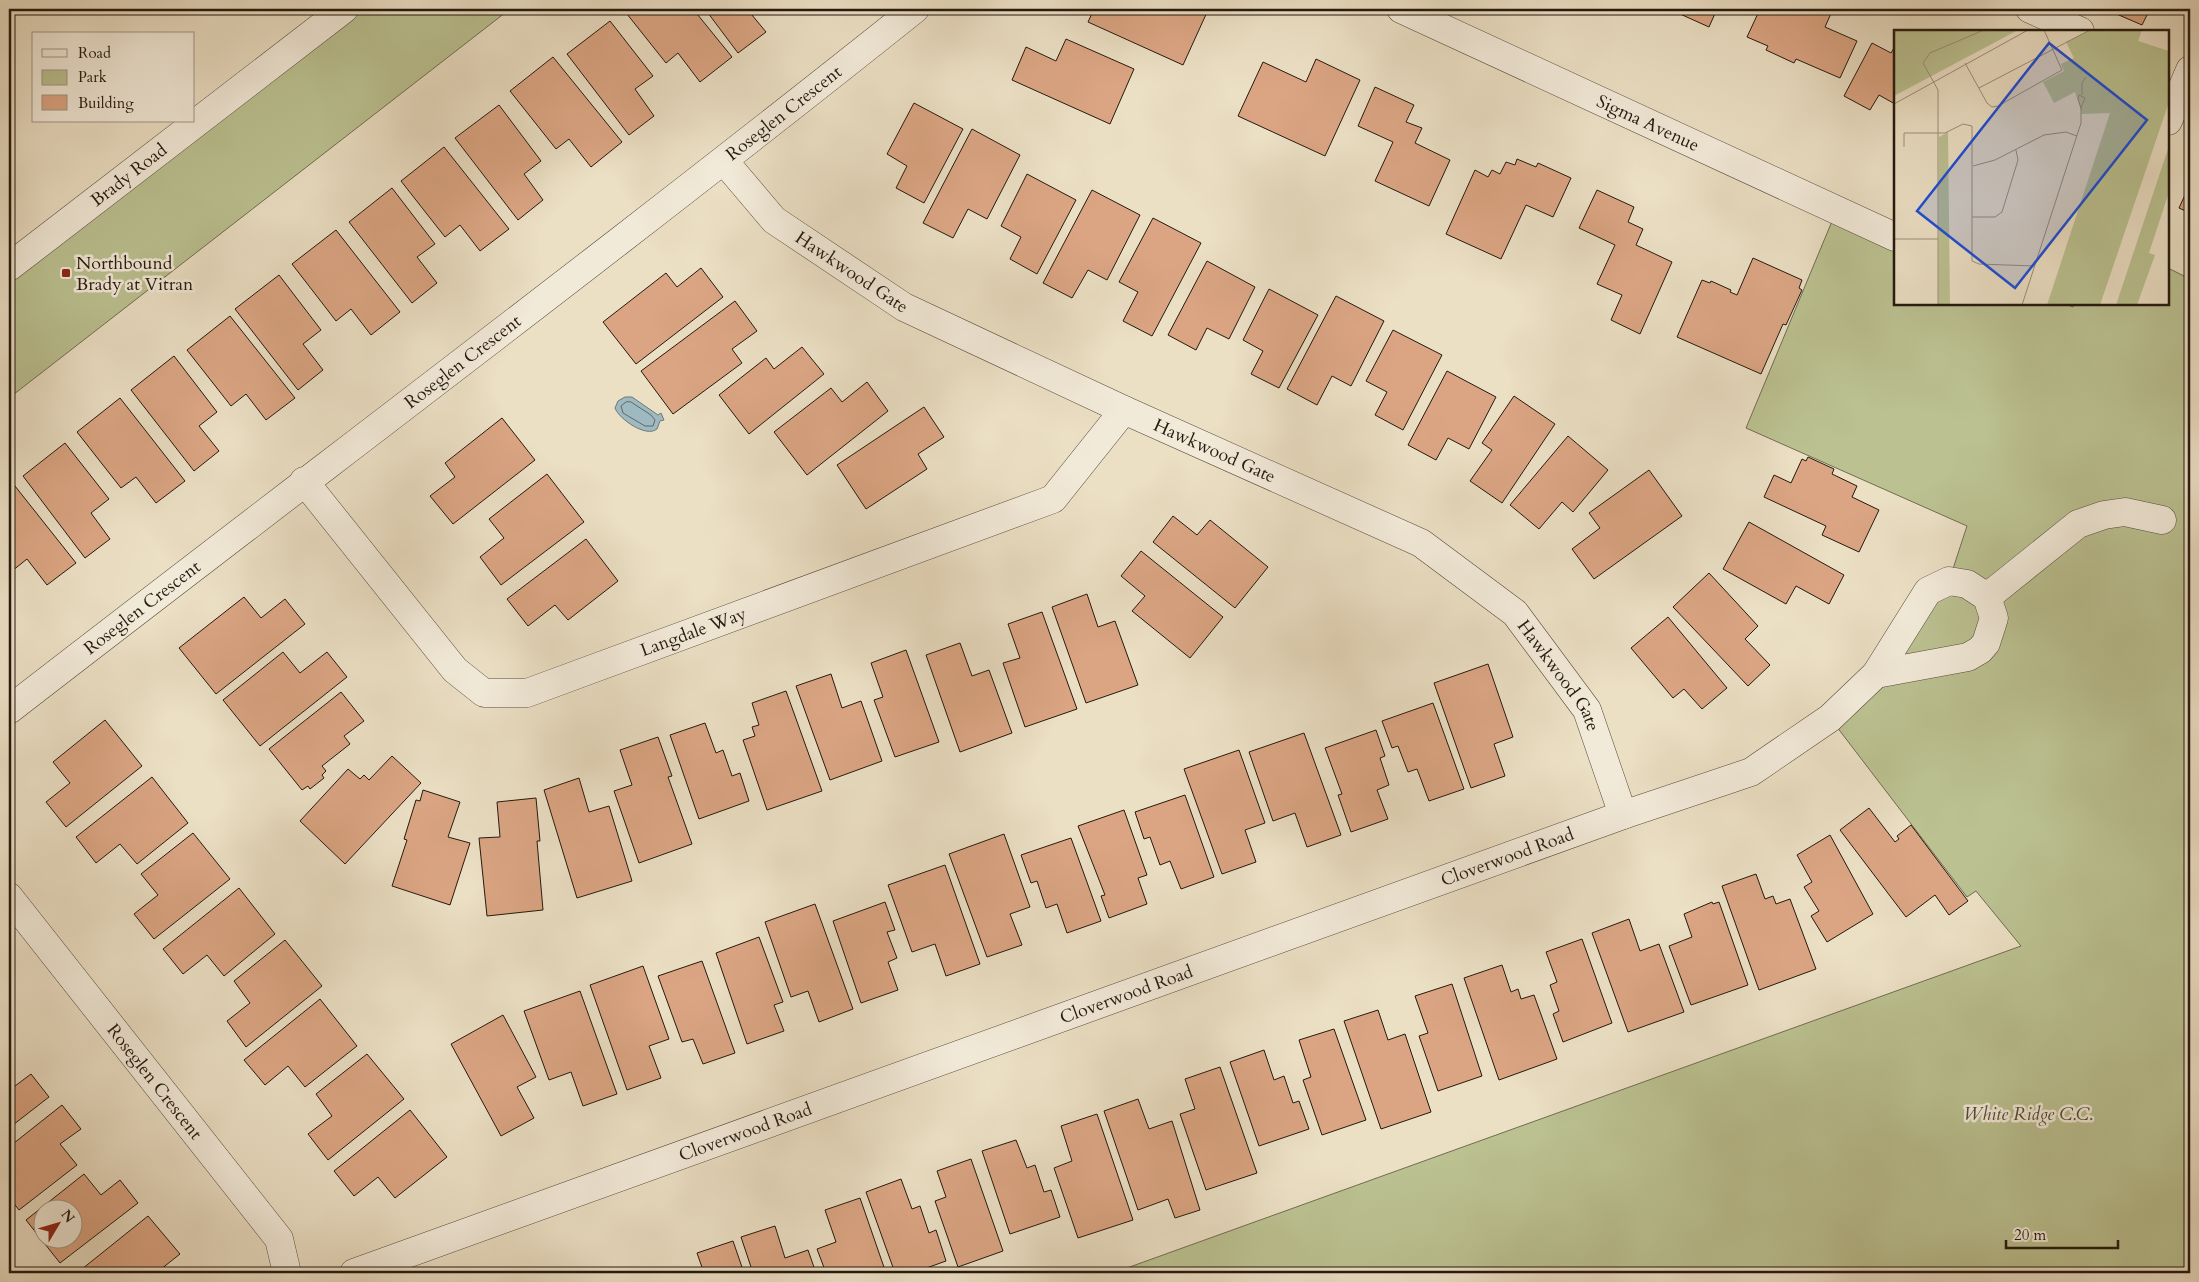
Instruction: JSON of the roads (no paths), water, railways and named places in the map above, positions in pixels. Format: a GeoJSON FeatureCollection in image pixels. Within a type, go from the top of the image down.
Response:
{"type":"FeatureCollection","features":[{"type":"Feature","properties":{"kind":"street","name":"Brady Road"},"geometry":{"type":"LineString","coordinates":[[9,267],[344,9]]}},
{"type":"Feature","properties":{"kind":"street","name":"Roseglen Crescent"},"geometry":{"type":"LineString","coordinates":[[9,710],[304,481],[724,162],[915,9]]}},
{"type":"Feature","properties":{"kind":"street","name":"Sigma Avenue"},"geometry":{"type":"LineString","coordinates":[[1401,9],[1894,237]]}},
{"type":"Feature","properties":{"kind":"street"},"geometry":{"type":"LineString","coordinates":[[2030,9],[2078,30]]}},
{"type":"Feature","properties":{"kind":"street"},"geometry":{"type":"LineString","coordinates":[[2169,118],[2184,75]]}},
{"type":"Feature","properties":{"kind":"street","name":"Hawkwood Gate"},"geometry":{"type":"LineString","coordinates":[[724,162],[774,220],[904,307],[1124,410],[1421,544],[1515,613],[1587,710],[1623,815]]}},
{"type":"Feature","properties":{"kind":"street","name":"Langdale Way"},"geometry":{"type":"LineString","coordinates":[[304,481],[455,670],[484,693],[527,693],[1053,500],[1124,410]]}},
{"type":"Feature","properties":{"kind":"street"},"geometry":{"type":"LineString","coordinates":[[1876,674],[1968,657],[1980,650],[1986,643],[1994,618],[1987,597],[2078,524],[2104,514],[2125,512],[2162,520]]}},
{"type":"Feature","properties":{"kind":"street","name":"Cloverwood Road"},"geometry":{"type":"LineString","coordinates":[[354,1273],[1623,815],[1750,772],[1830,718],[1876,674],[1928,591],[1949,581],[1968,584],[1987,597]]}},
{"type":"Feature","properties":{"kind":"street","name":"Roseglen Crescent"},"geometry":{"type":"LineString","coordinates":[[9,897],[279,1240],[287,1273]]}},
{"type":"Feature","properties":{"kind":"water"},"geometry":{"type":"Polygon","coordinates":[[[625,397],[632,397],[658,415],[661,413],[664,420],[660,421],[657,429],[652,431],[646,431],[633,426],[615,408],[618,401],[625,397]]]}},
{"type":"Feature","properties":{"kind":"place","name":"Northbound Brady at Vitran"},"geometry":{"type":"Point","coordinates":[66,273]}},
{"type":"Feature","properties":{"kind":"park label","name":"White Ridge C.C."},"geometry":{"type":"Point","coordinates":[2028,1114]}}]}
